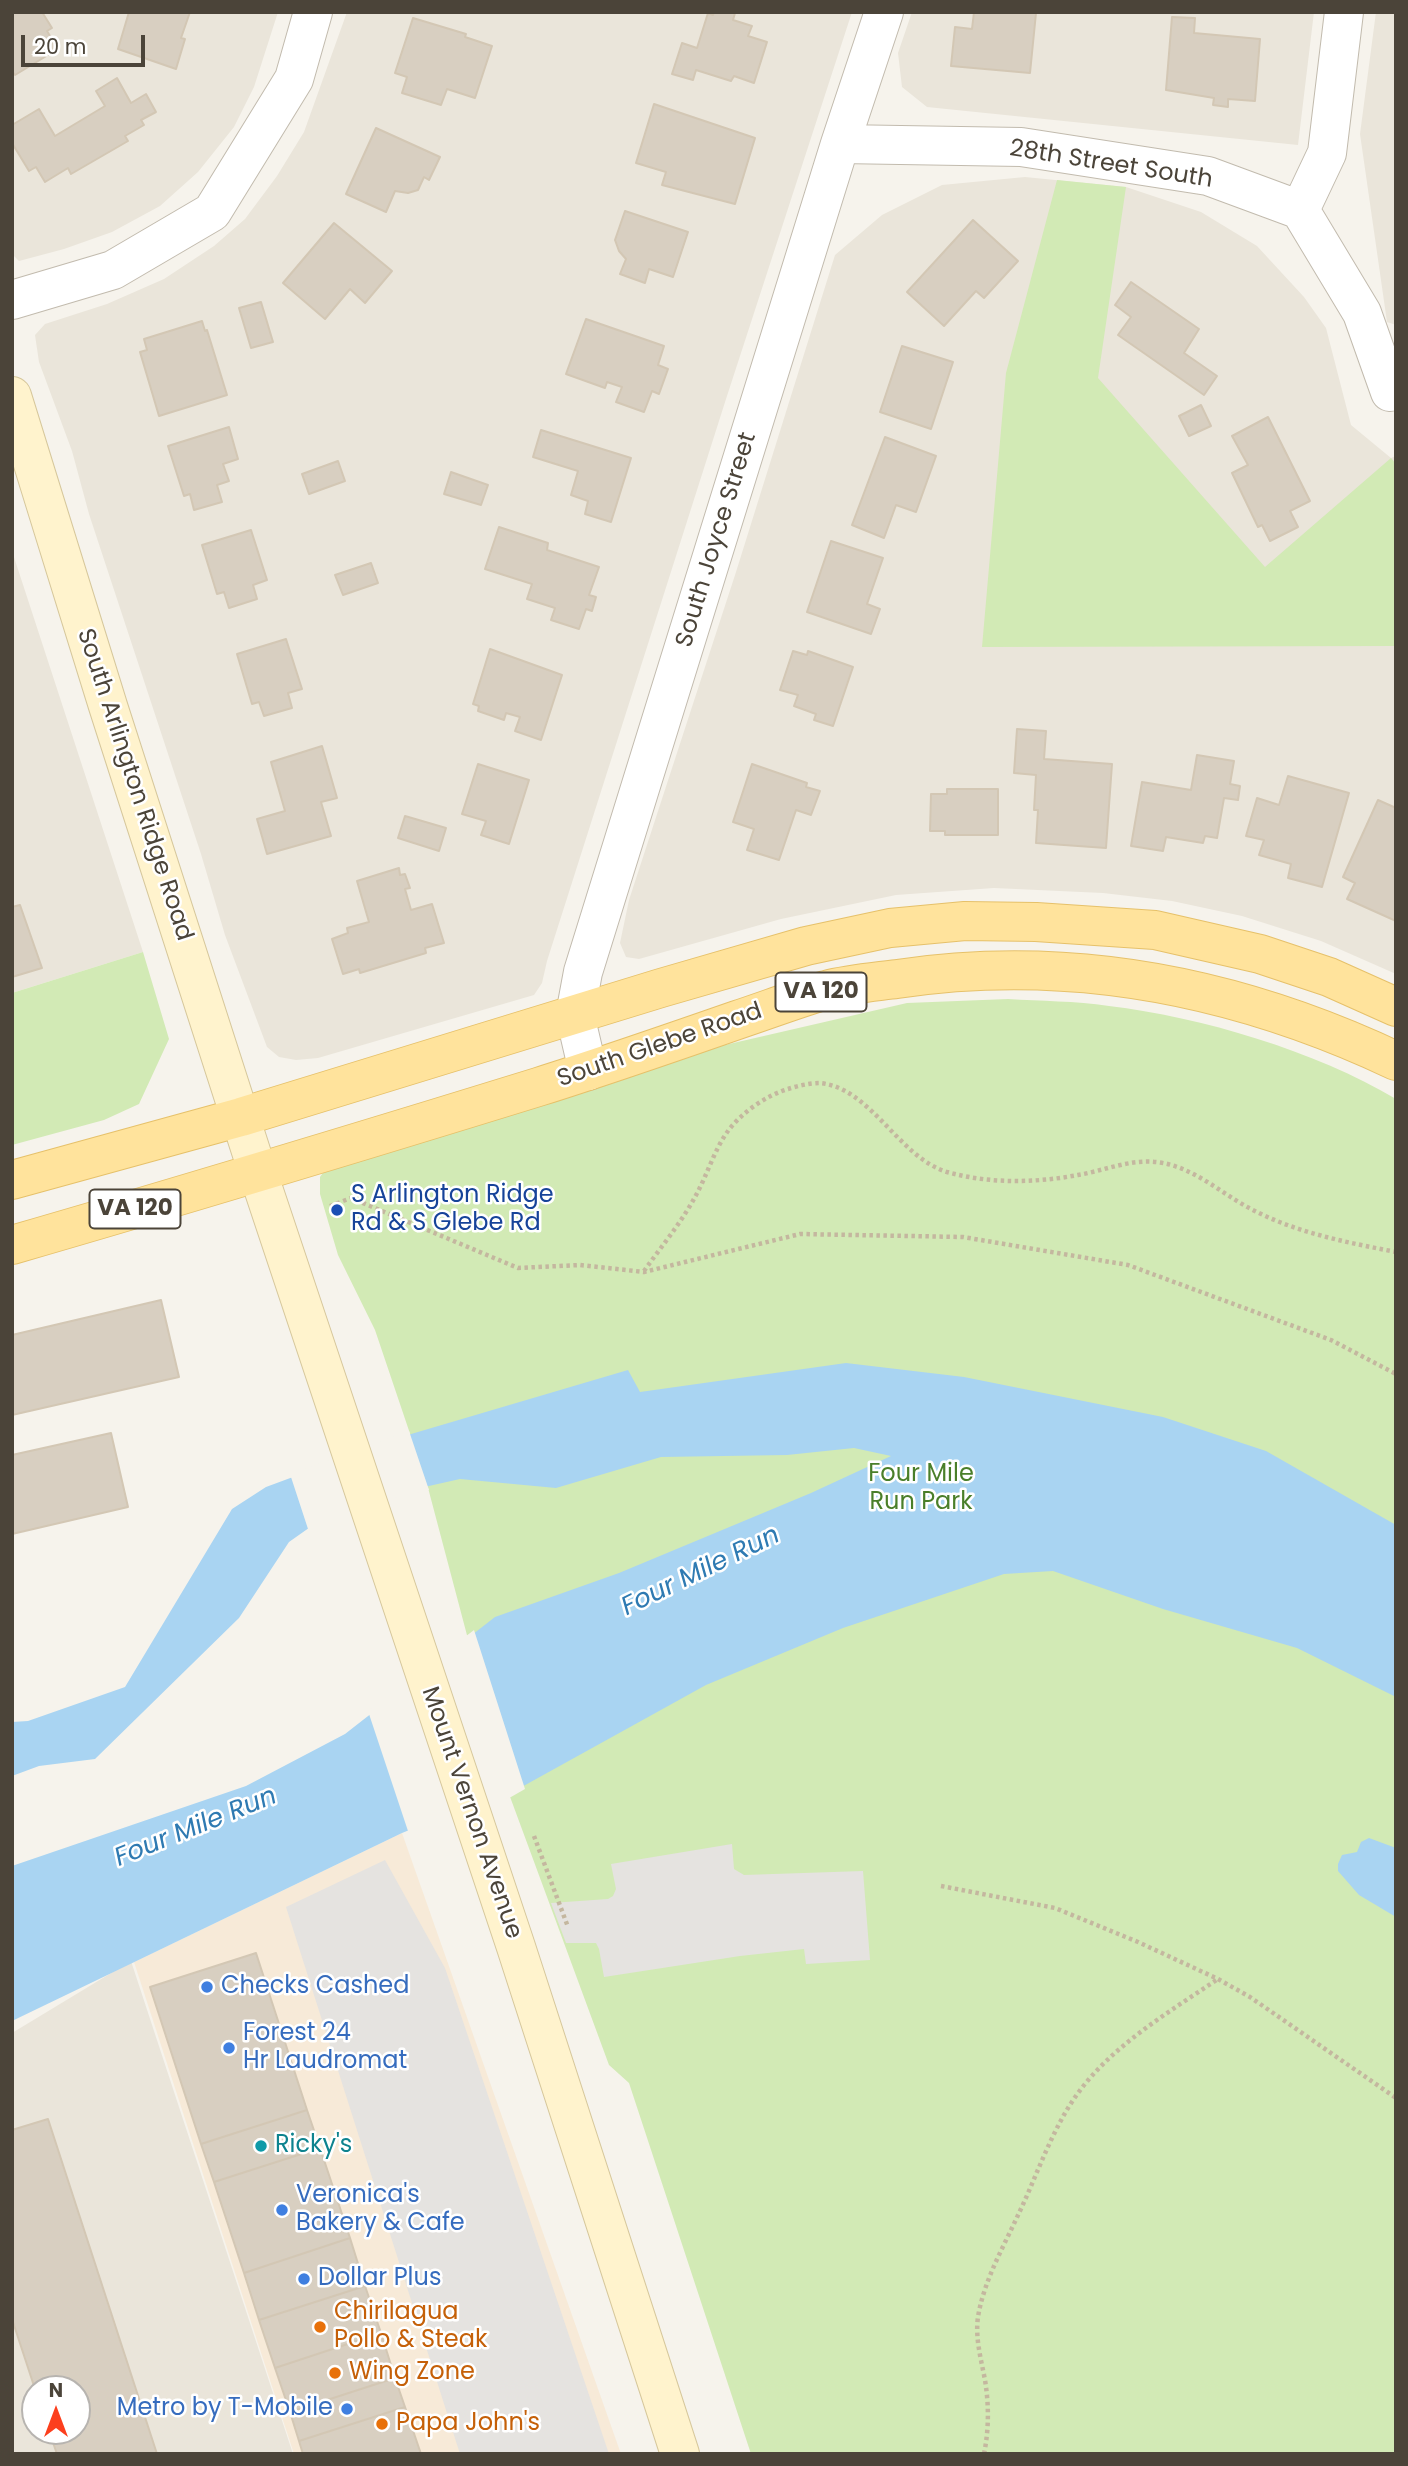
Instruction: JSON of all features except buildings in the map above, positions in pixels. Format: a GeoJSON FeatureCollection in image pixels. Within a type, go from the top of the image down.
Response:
{"type":"FeatureCollection","features":[{"type":"Feature","properties":{"kind":"main road","name":"South Arlington Ridge Road"},"geometry":{"type":"LineString","coordinates":[[12,397],[258,1173]]}},
{"type":"Feature","properties":{"kind":"main road","name":"South Glebe Road"},"geometry":{"type":"LineString","coordinates":[[12,1180],[242,1118],[575,1014],[806,946],[890,928],[965,921],[1036,922],[1155,930],[1261,954],[1329,977],[1396,1007]]}},
{"type":"Feature","properties":{"kind":"main road","name":"South Glebe Road"},"geometry":{"type":"LineString","coordinates":[[12,1245],[258,1173],[588,1071],[829,989],[912,976],[986,969],[1052,970],[1113,975],[1193,988],[1346,1037],[1396,1061]]}},
{"type":"Feature","properties":{"kind":"main road","name":"Mount Vernon Avenue"},"geometry":{"type":"LineString","coordinates":[[258,1173],[545,2035],[680,2454]]}},
{"type":"Feature","properties":{"kind":"street"},"geometry":{"type":"LineString","coordinates":[[12,300],[113,270],[212,212],[294,79],[313,12]]}},
{"type":"Feature","properties":{"kind":"street","name":"South Joyce Street"},"geometry":{"type":"LineString","coordinates":[[588,1071],[575,1014],[583,972],[840,144],[884,12]]}},
{"type":"Feature","properties":{"kind":"street"},"geometry":{"type":"LineString","coordinates":[[1345,12],[1328,153],[1300,210],[1362,313],[1390,392]]}},
{"type":"Feature","properties":{"kind":"street","name":"28th Street South"},"geometry":{"type":"LineString","coordinates":[[840,144],[1021,147],[1208,176],[1300,210]]}},
{"type":"Feature","properties":{"kind":"path"},"geometry":{"type":"LineString","coordinates":[[644,1272],[695,1198],[728,1131],[769,1097],[787,1089],[817,1083],[837,1087],[855,1097],[910,1149],[927,1162],[946,1171],[1019,1183],[1077,1175],[1125,1164],[1154,1162],[1181,1168],[1259,1213],[1332,1239],[1396,1252]]}},
{"type":"Feature","properties":{"kind":"path"},"geometry":{"type":"LineString","coordinates":[[330,1206],[351,1198],[518,1268],[580,1265],[644,1272],[800,1234],[963,1237],[1128,1265],[1331,1340],[1396,1374]]}},
{"type":"Feature","properties":{"kind":"path"},"geometry":{"type":"LineString","coordinates":[[534,1836],[568,1927]]}},
{"type":"Feature","properties":{"kind":"path"},"geometry":{"type":"LineString","coordinates":[[941,1886],[1055,1908],[1218,1979],[1250,1997],[1396,2098]]}},
{"type":"Feature","properties":{"kind":"path"},"geometry":{"type":"LineString","coordinates":[[984,2454],[989,2430],[985,2381],[978,2354],[978,2318],[990,2276],[1056,2130],[1078,2092],[1112,2056],[1152,2024],[1218,1979]]}},
{"type":"Feature","properties":{"kind":"shaded area"},"geometry":{"type":"Polygon","coordinates":[[[12,12],[278,12],[254,87],[234,127],[198,172],[160,206],[112,232],[19,261],[12,254],[12,12]]]}},
{"type":"Feature","properties":{"kind":"shaded area"},"geometry":{"type":"Polygon","coordinates":[[[347,12],[852,12],[726,399],[542,983],[534,995],[318,1058],[296,1060],[279,1057],[267,1047],[225,935],[89,514],[72,451],[39,362],[35,335],[45,324],[107,304],[164,279],[214,246],[245,219],[277,176],[304,132],[347,12]]]}},
{"type":"Feature","properties":{"kind":"shaded area"},"geometry":{"type":"Polygon","coordinates":[[[912,12],[1314,12],[1298,145],[927,107],[902,87],[898,53],[912,12]]]}},
{"type":"Feature","properties":{"kind":"shaded area"},"geometry":{"type":"Polygon","coordinates":[[[1376,12],[1396,12],[1396,325],[1387,322],[1360,134],[1376,12]]]}},
{"type":"Feature","properties":{"kind":"shaded area"},"geometry":{"type":"Polygon","coordinates":[[[1025,177],[1126,187],[1201,212],[1257,246],[1304,297],[1326,328],[1351,425],[1391,458],[1396,456],[1396,974],[1321,941],[1242,916],[1172,901],[1103,893],[994,888],[896,895],[781,919],[639,959],[626,957],[620,943],[629,900],[736,572],[835,255],[882,215],[942,185],[1025,177]]]}},
{"type":"Feature","properties":{"kind":"shaded area"},"geometry":{"type":"Polygon","coordinates":[[[12,551],[143,952],[12,993],[12,551]]]}},
{"type":"Feature","properties":{"kind":"shaded area"},"geometry":{"type":"Polygon","coordinates":[[[402,1833],[621,2454],[294,2454],[134,1962],[402,1833]]]}},
{"type":"Feature","properties":{"kind":"shaded area"},"geometry":{"type":"Polygon","coordinates":[[[732,1844],[734,1869],[744,1875],[863,1871],[870,1960],[806,1964],[804,1949],[604,1977],[596,1943],[566,1943],[551,1903],[608,1899],[613,1896],[616,1889],[611,1864],[732,1844]]]}},
{"type":"Feature","properties":{"kind":"shaded area"},"geometry":{"type":"Polygon","coordinates":[[[385,1860],[445,1968],[609,2454],[460,2454],[286,1907],[385,1860]]]}},
{"type":"Feature","properties":{"kind":"shaded area"},"geometry":{"type":"Polygon","coordinates":[[[131,1961],[293,2454],[12,2454],[12,2033],[131,1961]]]}},
{"type":"Feature","properties":{"kind":"green space"},"geometry":{"type":"Polygon","coordinates":[[[1057,180],[1126,187],[1098,378],[1265,567],[1391,458],[1396,464],[1396,646],[982,647],[1006,373],[1057,180]]]}},
{"type":"Feature","properties":{"kind":"green space"},"geometry":{"type":"Polygon","coordinates":[[[143,952],[169,1039],[139,1104],[104,1120],[12,1145],[12,993],[143,952]]]}},
{"type":"Feature","properties":{"kind":"green space","name":"Four Mile Run Park"},"geometry":{"type":"Polygon","coordinates":[[[1008,999],[1109,1006],[1181,1018],[1294,1051],[1396,1099],[1396,2454],[751,2454],[629,2083],[609,2065],[509,1794],[427,1484],[375,1330],[338,1255],[320,1194],[320,1177],[327,1167],[703,1050],[907,1003],[1008,999]]]}},
{"type":"Feature","properties":{"kind":"water","name":"Four Mile Run"},"geometry":{"type":"Polygon","coordinates":[[[846,1363],[964,1377],[1163,1417],[1266,1451],[1396,1525],[1396,1697],[1297,1648],[1163,1609],[1053,1571],[1004,1574],[843,1628],[706,1685],[509,1794],[469,1806],[402,1833],[12,2021],[12,1866],[246,1786],[345,1734],[495,1617],[619,1573],[811,1493],[891,1456],[854,1448],[787,1455],[661,1457],[556,1488],[460,1479],[340,1506],[289,1542],[239,1618],[95,1759],[39,1766],[12,1776],[12,1722],[28,1721],[125,1687],[232,1509],[266,1487],[401,1437],[628,1370],[640,1392],[846,1363]]]}},
{"type":"Feature","properties":{"kind":"water"},"geometry":{"type":"Polygon","coordinates":[[[1369,1838],[1396,1848],[1396,1917],[1359,1895],[1338,1871],[1342,1855],[1357,1852],[1361,1842],[1369,1838]]]}},
{"type":"Feature","properties":{"kind":"pier"},"geometry":{"type":"Polygon","coordinates":[[[409,1431],[429,1490],[341,1510],[309,1532],[290,1474],[409,1431]]]}},
{"type":"Feature","properties":{"kind":"pier"},"geometry":{"type":"Polygon","coordinates":[[[474,1630],[525,1789],[511,1797],[409,1834],[368,1711],[474,1630]]]}},
{"type":"Feature","properties":{"kind":"place","name":"S Arlington Ridge Rd & S Glebe Rd"},"geometry":{"type":"Point","coordinates":[337,1210]}},
{"type":"Feature","properties":{"kind":"place","name":"Checks Cashed"},"geometry":{"type":"Point","coordinates":[207,1987]}},
{"type":"Feature","properties":{"kind":"place","name":"Forest 24 Hr Laudromat"},"geometry":{"type":"Point","coordinates":[229,2048]}},
{"type":"Feature","properties":{"kind":"place","name":"Ricky's"},"geometry":{"type":"Point","coordinates":[261,2146]}},
{"type":"Feature","properties":{"kind":"place","name":"Veronica's Bakery & Cafe"},"geometry":{"type":"Point","coordinates":[282,2210]}},
{"type":"Feature","properties":{"kind":"place","name":"Dollar Plus"},"geometry":{"type":"Point","coordinates":[304,2279]}},
{"type":"Feature","properties":{"kind":"place","name":"Chirilagua Pollo & Steak"},"geometry":{"type":"Point","coordinates":[320,2327]}},
{"type":"Feature","properties":{"kind":"place","name":"Wing Zone"},"geometry":{"type":"Point","coordinates":[335,2373]}},
{"type":"Feature","properties":{"kind":"place","name":"Metro by T-Mobile"},"geometry":{"type":"Point","coordinates":[347,2409]}},
{"type":"Feature","properties":{"kind":"place","name":"Papa John's"},"geometry":{"type":"Point","coordinates":[382,2424]}}]}
